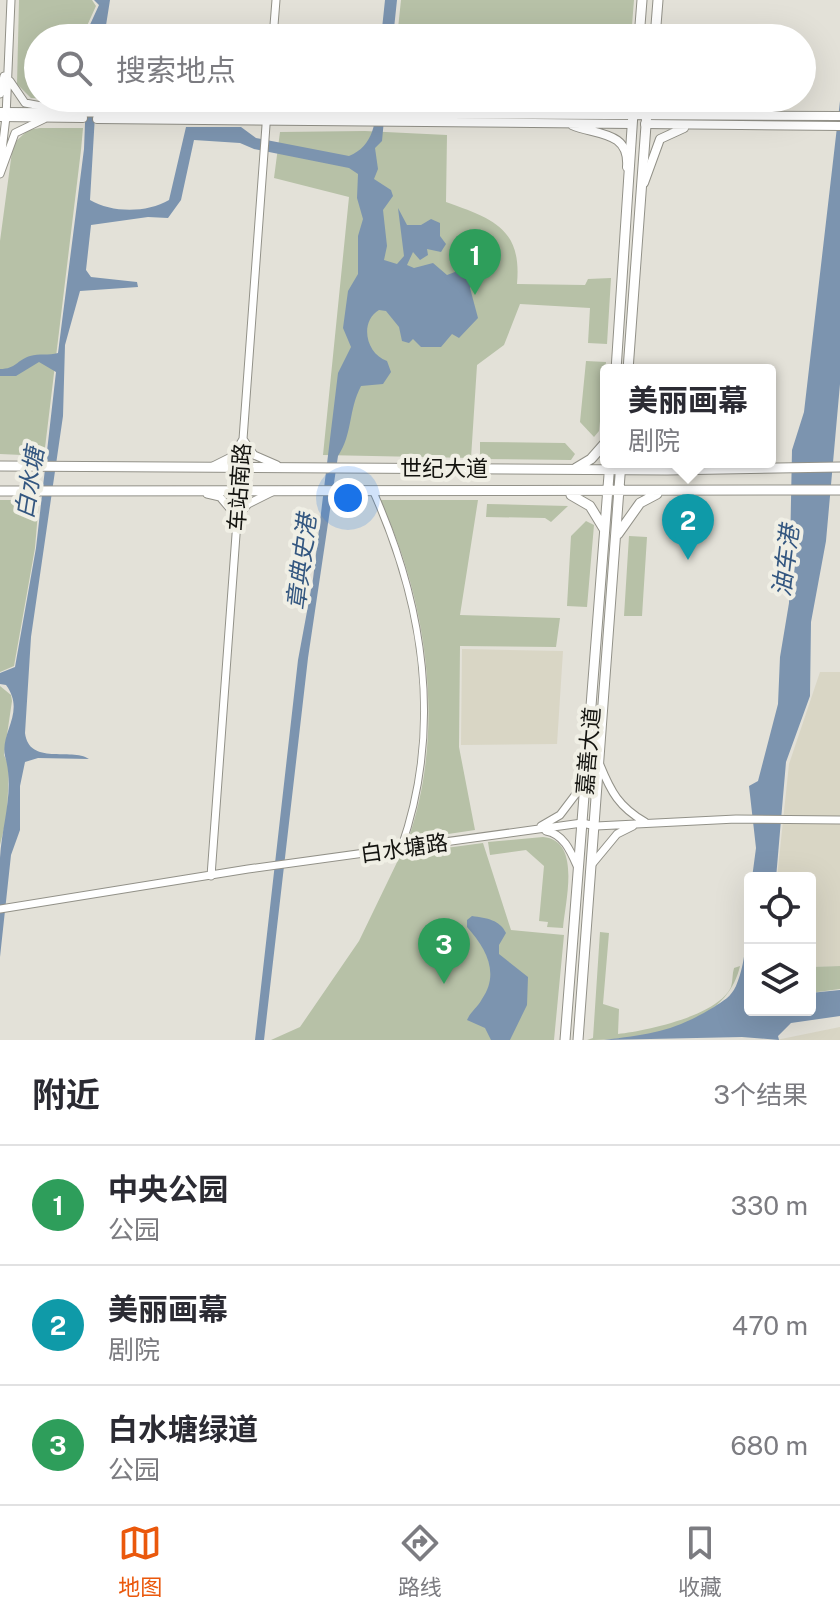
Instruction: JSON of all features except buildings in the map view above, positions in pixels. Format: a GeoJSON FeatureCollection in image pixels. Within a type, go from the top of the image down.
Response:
{"type":"FeatureCollection","features":[{"type":"Feature","properties":{"kind":"main road"},"geometry":{"type":"LineString","coordinates":[[640,24],[642,0]]}},
{"type":"Feature","properties":{"kind":"main road"},"geometry":{"type":"LineString","coordinates":[[656,24],[658,0]]}},
{"type":"Feature","properties":{"kind":"main road"},"geometry":{"type":"LineString","coordinates":[[585,115],[594,112]]}},
{"type":"Feature","properties":{"kind":"main road"},"geometry":{"type":"LineString","coordinates":[[616,364],[633,112]]}},
{"type":"Feature","properties":{"kind":"main road"},"geometry":{"type":"LineString","coordinates":[[628,364],[647,112]]}},
{"type":"Feature","properties":{"kind":"main road"},"geometry":{"type":"LineString","coordinates":[[685,112],[702,120]]}},
{"type":"Feature","properties":{"kind":"main road"},"geometry":{"type":"LineString","coordinates":[[3,114],[44,119],[75,116]]}},
{"type":"Feature","properties":{"kind":"main road"},"geometry":{"type":"LineString","coordinates":[[3,114],[266,118],[585,115],[633,120]]}},
{"type":"Feature","properties":{"kind":"main road"},"geometry":{"type":"LineString","coordinates":[[808,121],[840,116]]}},
{"type":"Feature","properties":{"kind":"main road"},"geometry":{"type":"LineString","coordinates":[[393,118],[568,124],[633,120],[808,121],[840,126]]}},
{"type":"Feature","properties":{"kind":"main road"},"geometry":{"type":"LineString","coordinates":[[641,191],[660,139],[702,120]]}},
{"type":"Feature","properties":{"kind":"main road"},"geometry":{"type":"LineString","coordinates":[[568,124],[583,130],[605,131],[619,142],[627,160],[629,178]]}},
{"type":"Feature","properties":{"kind":"main road"},"geometry":{"type":"LineString","coordinates":[[574,469],[591,459],[600,449]]}},
{"type":"Feature","properties":{"kind":"main road","name":"世纪大道"},"geometry":{"type":"LineString","coordinates":[[0,466],[600,467]]}},
{"type":"Feature","properties":{"kind":"main road","name":"世纪大道"},"geometry":{"type":"LineString","coordinates":[[644,468],[840,467]]}},
{"type":"Feature","properties":{"kind":"main road","name":"嘉善大道"},"geometry":{"type":"LineString","coordinates":[[579,1037],[616,537],[610,468]]}},
{"type":"Feature","properties":{"kind":"main road","name":"嘉善大道"},"geometry":{"type":"LineString","coordinates":[[566,1036],[605,530],[620,468]]}},
{"type":"Feature","properties":{"kind":"main road"},"geometry":{"type":"LineString","coordinates":[[662,468],[667,470]]}},
{"type":"Feature","properties":{"kind":"main road","name":"世纪大道"},"geometry":{"type":"LineString","coordinates":[[0,491],[614,493],[840,490]]}},
{"type":"Feature","properties":{"kind":"main road"},"geometry":{"type":"LineString","coordinates":[[564,492],[590,506],[605,530]]}},
{"type":"Feature","properties":{"kind":"main road"},"geometry":{"type":"LineString","coordinates":[[616,537],[640,503],[661,492]]}},
{"type":"Feature","properties":{"kind":"street"},"geometry":{"type":"LineString","coordinates":[[0,167],[11,0]]}},
{"type":"Feature","properties":{"kind":"street"},"geometry":{"type":"LineString","coordinates":[[274,24],[276,0]]}},
{"type":"Feature","properties":{"kind":"street"},"geometry":{"type":"LineString","coordinates":[[0,94],[9,63]]}},
{"type":"Feature","properties":{"kind":"street"},"geometry":{"type":"LineString","coordinates":[[8,78],[24,102]]}},
{"type":"Feature","properties":{"kind":"street"},"geometry":{"type":"LineString","coordinates":[[60,112],[75,116]]}},
{"type":"Feature","properties":{"kind":"street","name":"车站南路"},"geometry":{"type":"LineString","coordinates":[[211,876],[267,112]]}},
{"type":"Feature","properties":{"kind":"street"},"geometry":{"type":"LineString","coordinates":[[0,174],[15,133],[44,119]]}},
{"type":"Feature","properties":{"kind":"street"},"geometry":{"type":"LineString","coordinates":[[211,467],[233,456],[243,439],[262,460],[293,468]]}},
{"type":"Feature","properties":{"kind":"street"},"geometry":{"type":"LineString","coordinates":[[188,491],[220,497],[237,517],[248,504],[274,491]]}},
{"type":"Feature","properties":{"kind":"street"},"geometry":{"type":"LineString","coordinates":[[373,491],[404,566],[415,606],[422,654],[424,738],[410,821],[401,848]]}},
{"type":"Feature","properties":{"kind":"street"},"geometry":{"type":"LineString","coordinates":[[600,765],[615,798],[626,811],[647,823]]}},
{"type":"Feature","properties":{"kind":"street"},"geometry":{"type":"LineString","coordinates":[[536,829],[560,815],[585,781]]}},
{"type":"Feature","properties":{"kind":"street","name":"白水塘路"},"geometry":{"type":"LineString","coordinates":[[0,909],[248,869],[582,823],[596,826],[736,819],[840,820]]}},
{"type":"Feature","properties":{"kind":"street"},"geometry":{"type":"LineString","coordinates":[[593,863],[617,834],[647,823]]}},
{"type":"Feature","properties":{"kind":"street"},"geometry":{"type":"LineString","coordinates":[[536,829],[554,832],[566,843],[579,869]]}},
{"type":"Feature","properties":{"kind":"shaded area"},"geometry":{"type":"Polygon","coordinates":[[[462,649],[563,651],[557,744],[461,745],[462,649]]]}},
{"type":"Feature","properties":{"kind":"shaded area"},"geometry":{"type":"Polygon","coordinates":[[[820,672],[840,672],[840,966],[816,967],[816,872],[778,872],[789,764],[820,672]]]}},
{"type":"Feature","properties":{"kind":"shaded area"},"geometry":{"type":"Polygon","coordinates":[[[840,1027],[840,1040],[776,1040],[840,1027]]]}},
{"type":"Feature","properties":{"kind":"green space"},"geometry":{"type":"Polygon","coordinates":[[[19,0],[92,0],[96,6],[88,24],[24,24],[24,91],[17,84],[19,0]]]}},
{"type":"Feature","properties":{"kind":"green space"},"geometry":{"type":"Polygon","coordinates":[[[401,0],[634,0],[632,24],[398,24],[401,0]]]}},
{"type":"Feature","properties":{"kind":"green space"},"geometry":{"type":"Polygon","coordinates":[[[83,128],[44,456],[0,454],[0,241],[13,144],[28,130],[83,128]]]}},
{"type":"Feature","properties":{"kind":"green space"},"geometry":{"type":"Polygon","coordinates":[[[365,131],[447,135],[446,202],[491,221],[509,238],[515,250],[517,284],[585,285],[588,279],[611,278],[607,344],[588,343],[590,308],[520,304],[504,345],[477,365],[471,458],[323,455],[349,197],[274,178],[280,132],[365,131]]]}},
{"type":"Feature","properties":{"kind":"green space"},"geometry":{"type":"Polygon","coordinates":[[[586,361],[606,362],[600,364],[599,431],[594,437],[580,422],[586,361]]]}},
{"type":"Feature","properties":{"kind":"green space"},"geometry":{"type":"Polygon","coordinates":[[[480,442],[565,443],[575,454],[571,460],[480,459],[480,442]]]}},
{"type":"Feature","properties":{"kind":"green space"},"geometry":{"type":"Polygon","coordinates":[[[0,500],[39,500],[35,548],[14,666],[0,672],[0,500]]]}},
{"type":"Feature","properties":{"kind":"green space"},"geometry":{"type":"Polygon","coordinates":[[[380,500],[478,500],[460,615],[560,618],[556,647],[460,646],[459,747],[475,830],[408,840],[420,798],[426,755],[426,667],[410,581],[380,500]]]}},
{"type":"Feature","properties":{"kind":"green space"},"geometry":{"type":"Polygon","coordinates":[[[487,504],[568,506],[551,522],[545,518],[486,517],[487,504]]]}},
{"type":"Feature","properties":{"kind":"green space"},"geometry":{"type":"Polygon","coordinates":[[[586,521],[594,525],[587,607],[567,606],[571,536],[586,521]]]}},
{"type":"Feature","properties":{"kind":"green space"},"geometry":{"type":"Polygon","coordinates":[[[629,536],[647,537],[642,616],[624,616],[629,536]]]}},
{"type":"Feature","properties":{"kind":"green space"},"geometry":{"type":"Polygon","coordinates":[[[0,686],[11,695],[12,701],[4,755],[9,766],[7,816],[0,845],[0,686]]]}},
{"type":"Feature","properties":{"kind":"green space"},"geometry":{"type":"Polygon","coordinates":[[[543,837],[555,841],[563,849],[567,860],[568,889],[563,928],[547,927],[548,922],[539,921],[544,866],[526,850],[490,855],[488,842],[543,837]]]}},
{"type":"Feature","properties":{"kind":"green space"},"geometry":{"type":"Polygon","coordinates":[[[483,843],[511,930],[564,935],[554,1040],[271,1040],[300,1027],[359,941],[401,854],[483,843]]]}},
{"type":"Feature","properties":{"kind":"green space"},"geometry":{"type":"Polygon","coordinates":[[[600,932],[609,933],[603,1004],[619,1009],[618,1034],[680,1020],[712,1006],[723,997],[700,1017],[678,1027],[632,1037],[587,1040],[593,1038],[600,932]]]}},
{"type":"Feature","properties":{"kind":"green space"},"geometry":{"type":"Polygon","coordinates":[[[740,966],[732,987],[724,997],[731,987],[734,968],[740,966]]]}},
{"type":"Feature","properties":{"kind":"green space"},"geometry":{"type":"Polygon","coordinates":[[[840,966],[840,989],[816,992],[816,967],[840,966]]]}},
{"type":"Feature","properties":{"kind":"water"},"geometry":{"type":"Polygon","coordinates":[[[94,0],[110,0],[106,24],[90,24],[99,5],[94,0]]]}},
{"type":"Feature","properties":{"kind":"water"},"geometry":{"type":"Polygon","coordinates":[[[385,0],[397,0],[394,24],[382,24],[385,0]]]}},
{"type":"Feature","properties":{"kind":"water"},"geometry":{"type":"Polygon","coordinates":[[[840,101],[840,384],[826,541],[811,622],[810,696],[786,762],[777,872],[753,872],[756,848],[749,786],[758,781],[778,704],[780,657],[789,603],[792,450],[804,412],[840,101]]]}},
{"type":"Feature","properties":{"kind":"water"},"geometry":{"type":"Polygon","coordinates":[[[85,112],[95,112],[90,200],[119,209],[140,209],[169,200],[186,127],[241,127],[256,138],[349,156],[369,139],[375,112],[385,112],[382,141],[375,148],[378,169],[374,179],[391,190],[393,196],[383,210],[387,246],[384,260],[397,264],[404,256],[398,208],[407,225],[421,225],[431,219],[440,223],[440,236],[446,244],[441,252],[427,249],[428,255],[420,260],[413,252],[407,265],[414,268],[433,263],[447,275],[455,272],[462,257],[472,260],[478,267],[470,288],[478,318],[459,338],[452,334],[441,347],[421,347],[413,339],[409,343],[402,341],[399,327],[386,311],[379,310],[369,322],[370,345],[387,361],[391,372],[383,384],[361,386],[338,456],[308,658],[264,1040],[255,1040],[298,660],[313,579],[338,373],[351,347],[343,328],[348,291],[358,274],[358,236],[363,219],[357,198],[358,174],[349,168],[254,149],[240,143],[194,140],[181,200],[168,218],[148,217],[91,225],[86,270],[91,277],[137,282],[138,287],[80,291],[65,345],[63,416],[31,637],[25,733],[28,743],[42,753],[89,759],[38,758],[25,762],[20,786],[20,830],[11,855],[0,957],[0,858],[9,782],[4,747],[14,704],[6,685],[0,684],[0,673],[15,667],[36,548],[56,372],[39,362],[16,376],[0,376],[0,369],[10,368],[30,356],[58,353],[84,149],[85,112]]]}},
{"type":"Feature","properties":{"kind":"water"},"geometry":{"type":"Polygon","coordinates":[[[472,916],[500,925],[506,933],[499,945],[499,954],[528,977],[527,1005],[510,1040],[491,1040],[485,1028],[467,1020],[482,999],[490,980],[485,952],[467,927],[467,920],[472,916]]]}},
{"type":"Feature","properties":{"kind":"water"},"geometry":{"type":"Polygon","coordinates":[[[744,956],[744,1016],[816,1016],[816,992],[840,990],[840,1016],[791,1023],[778,1036],[779,1040],[742,1037],[604,1040],[673,1027],[714,1007],[729,996],[736,986],[744,956]]]}},
{"type":"Feature","properties":{"kind":"place","name":"中央公园"},"geometry":{"type":"Point","coordinates":[475,295]}},
{"type":"Feature","properties":{"kind":"place","name":"美丽画幕"},"geometry":{"type":"Point","coordinates":[688,560]}},
{"type":"Feature","properties":{"kind":"place","name":"白水塘绿道"},"geometry":{"type":"Point","coordinates":[444,984]}},
{"type":"Feature","properties":{"kind":"water label","name":"白水塘"},"geometry":{"type":"Point","coordinates":[29,483]}},
{"type":"Feature","properties":{"kind":"water label","name":"油车港"},"geometry":{"type":"Point","coordinates":[785,561]}},
{"type":"Feature","properties":{"kind":"water label","name":"章典史港"},"geometry":{"type":"Point","coordinates":[301,562]}}]}
